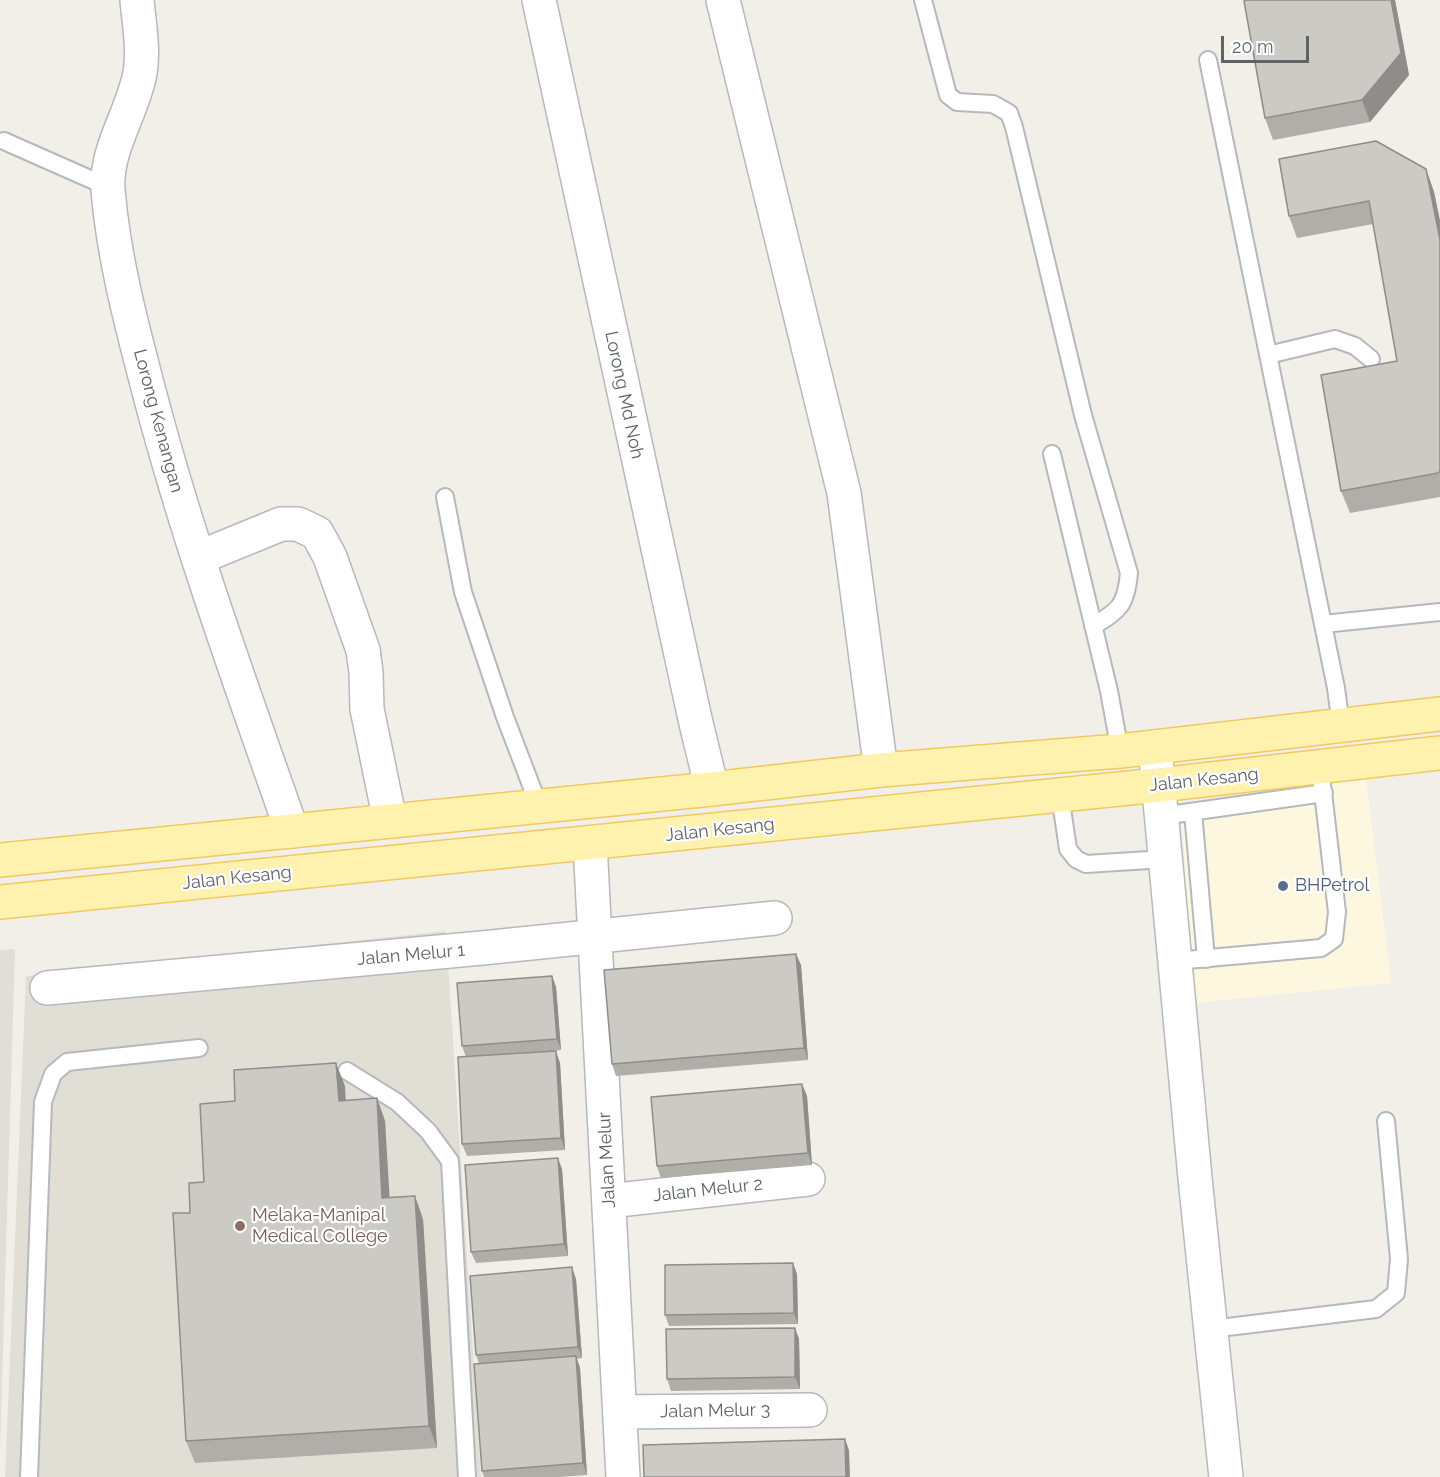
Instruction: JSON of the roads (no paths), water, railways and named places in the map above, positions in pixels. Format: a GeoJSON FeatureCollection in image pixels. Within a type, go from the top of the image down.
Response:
{"type":"FeatureCollection","features":[{"type":"Feature","properties":{"kind":"main road"},"geometry":{"type":"LineString","coordinates":[[0,860],[712,789],[881,770],[1118,738],[1155,747],[1440,714]]}},
{"type":"Feature","properties":{"kind":"main road","name":"Jalan Kesang"},"geometry":{"type":"LineString","coordinates":[[0,902],[1060,795],[1171,804],[1322,780],[1440,753]]}},
{"type":"Feature","properties":{"kind":"street","name":"Lorong Kenangan"},"geometry":{"type":"LineString","coordinates":[[137,0],[140,73],[111,158],[108,187],[116,253],[128,311],[173,482],[292,831]]}},
{"type":"Feature","properties":{"kind":"street","name":"Lorong Md Noh"},"geometry":{"type":"LineString","coordinates":[[539,0],[712,789]]}},
{"type":"Feature","properties":{"kind":"street"},"geometry":{"type":"LineString","coordinates":[[723,0],[844,493],[881,770]]}},
{"type":"Feature","properties":{"kind":"street"},"geometry":{"type":"LineString","coordinates":[[198,558],[281,524],[298,524],[317,533],[330,557],[363,650],[367,710],[390,821]]}},
{"type":"Feature","properties":{"kind":"street"},"geometry":{"type":"LineString","coordinates":[[1155,747],[1171,804],[1165,859],[1191,960],[1211,1329],[1226,1477]]}},
{"type":"Feature","properties":{"kind":"street","name":"Jalan Melur"},"geometry":{"type":"LineString","coordinates":[[590,843],[623,1477]]}},
{"type":"Feature","properties":{"kind":"street","name":"Jalan Melur 1"},"geometry":{"type":"LineString","coordinates":[[47,988],[482,948],[775,918]]}},
{"type":"Feature","properties":{"kind":"street","name":"Jalan Melur 2"},"geometry":{"type":"LineString","coordinates":[[609,1201],[808,1179]]}},
{"type":"Feature","properties":{"kind":"street","name":"Jalan Melur 3"},"geometry":{"type":"LineString","coordinates":[[620,1412],[810,1410]]}},
{"type":"Feature","properties":{"kind":"lane"},"geometry":{"type":"LineString","coordinates":[[923,0],[948,95],[957,102],[993,104],[1009,113],[1014,127],[1083,415],[1129,573],[1127,593],[1116,612],[1093,626]]}},
{"type":"Feature","properties":{"kind":"lane"},"geometry":{"type":"LineString","coordinates":[[1208,60],[1331,661],[1341,726]]}},
{"type":"Feature","properties":{"kind":"lane"},"geometry":{"type":"LineString","coordinates":[[4,141],[108,187]]}},
{"type":"Feature","properties":{"kind":"lane"},"geometry":{"type":"LineString","coordinates":[[1268,355],[1335,339],[1355,346],[1371,358]]}},
{"type":"Feature","properties":{"kind":"lane"},"geometry":{"type":"LineString","coordinates":[[1052,454],[1109,691],[1118,738]]}},
{"type":"Feature","properties":{"kind":"lane"},"geometry":{"type":"LineString","coordinates":[[445,497],[463,592],[505,717],[539,806]]}},
{"type":"Feature","properties":{"kind":"lane"},"geometry":{"type":"LineString","coordinates":[[1323,624],[1440,612]]}},
{"type":"Feature","properties":{"kind":"lane"},"geometry":{"type":"LineString","coordinates":[[1322,780],[1337,912],[1334,939],[1321,948],[1191,960],[1171,804],[1322,780]]}},
{"type":"Feature","properties":{"kind":"lane"},"geometry":{"type":"LineString","coordinates":[[1060,795],[1068,849],[1076,859],[1086,864],[1165,859]]}},
{"type":"Feature","properties":{"kind":"lane"},"geometry":{"type":"LineString","coordinates":[[29,1477],[44,1102],[53,1074],[67,1062],[199,1048]]}},
{"type":"Feature","properties":{"kind":"lane"},"geometry":{"type":"LineString","coordinates":[[347,1071],[397,1102],[429,1131],[450,1161],[467,1477]]}},
{"type":"Feature","properties":{"kind":"lane"},"geometry":{"type":"LineString","coordinates":[[1211,1329],[1376,1309],[1396,1293],[1399,1259],[1386,1121]]}},
{"type":"Feature","properties":{"kind":"place","name":"BHPetrol"},"geometry":{"type":"Point","coordinates":[1283,886]}},
{"type":"Feature","properties":{"kind":"place","name":"Melaka-Manipal Medical College"},"geometry":{"type":"Point","coordinates":[240,1226]}}]}
